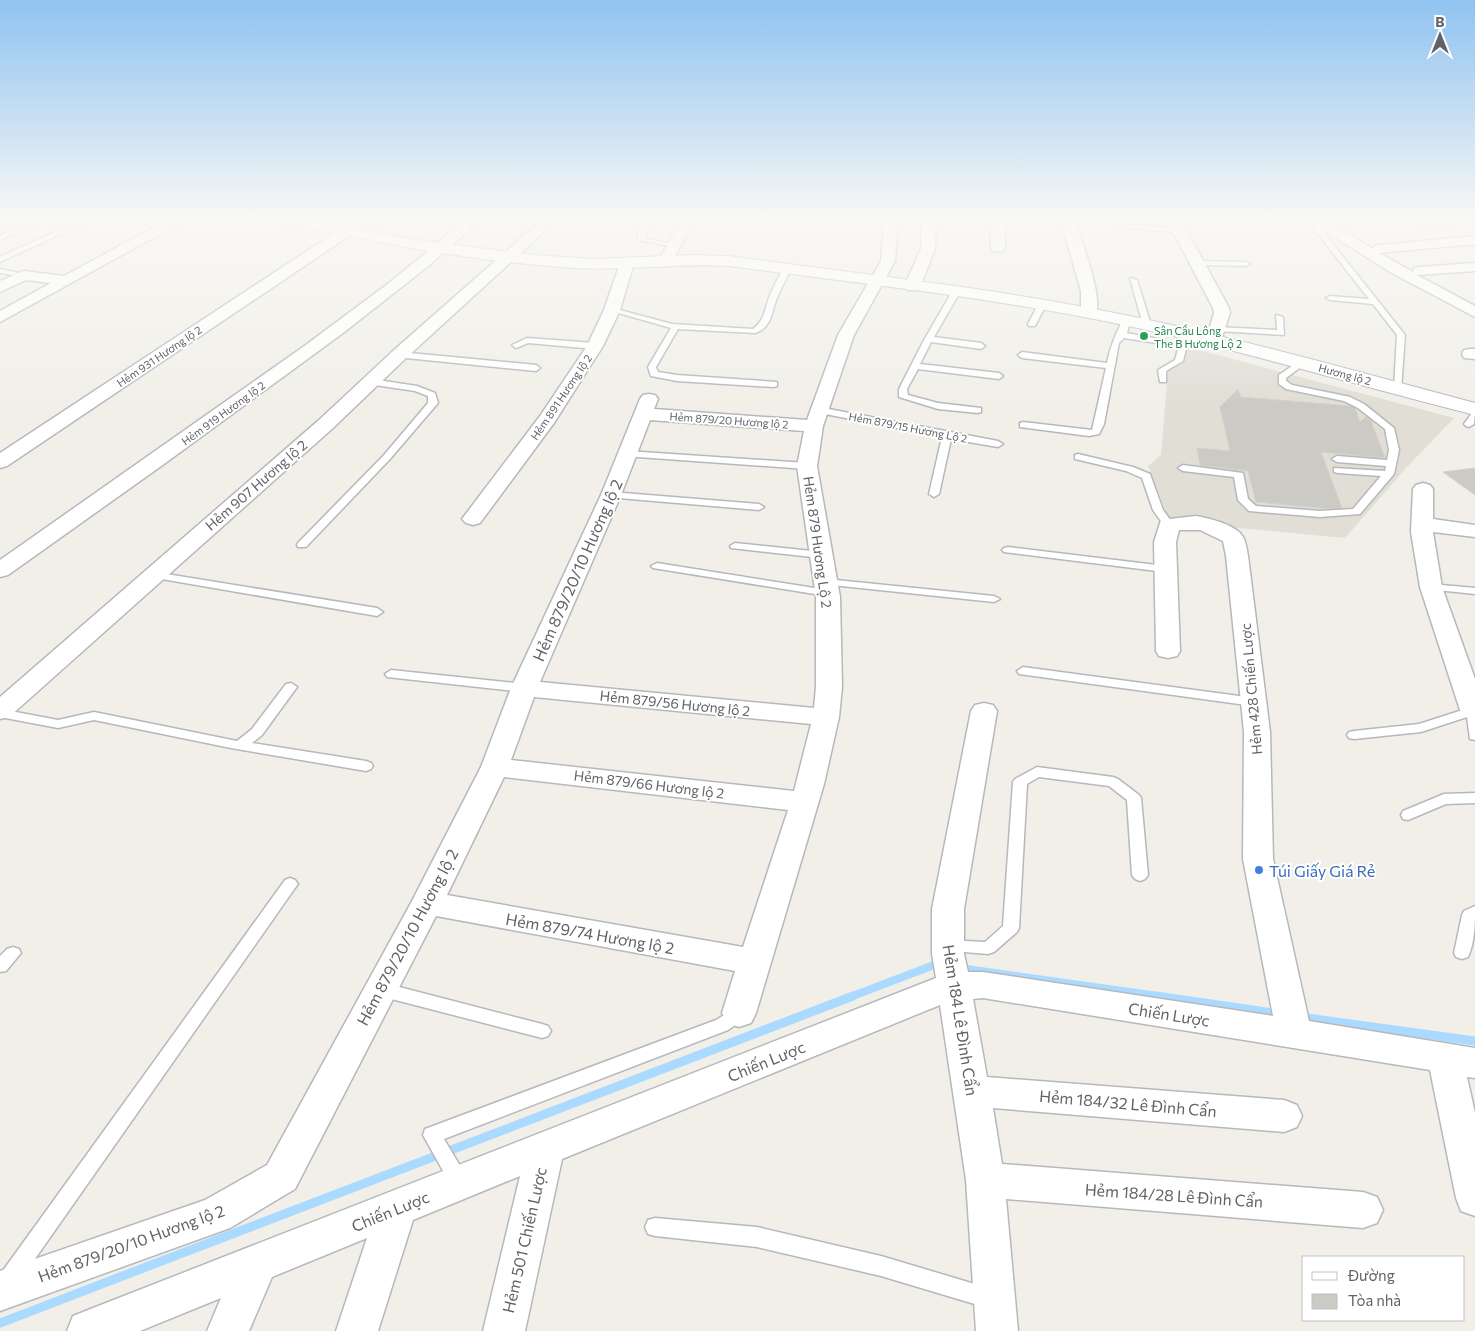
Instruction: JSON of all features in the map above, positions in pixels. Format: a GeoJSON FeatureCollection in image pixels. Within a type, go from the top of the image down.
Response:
{"type":"FeatureCollection","features":[{"type":"Feature","properties":{"kind":"main road"},"geometry":{"type":"LineString","coordinates":[[865,280],[1090,313],[1124,328],[1147,326],[1186,334],[1216,334]]}},
{"type":"Feature","properties":{"kind":"main road","name":"Hương lộ 2"},"geometry":{"type":"LineString","coordinates":[[1216,334],[1302,362],[1398,388],[1472,416]]}},
{"type":"Feature","properties":{"kind":"street"},"geometry":{"type":"LineString","coordinates":[[0,287],[14,280]]}},
{"type":"Feature","properties":{"kind":"street"},"geometry":{"type":"LineString","coordinates":[[60,280],[66,281]]}},
{"type":"Feature","properties":{"kind":"street","name":"Hẻm 931 Hương lộ 2"},"geometry":{"type":"LineString","coordinates":[[0,462],[273,280]]}},
{"type":"Feature","properties":{"kind":"street","name":"Hẻm 919 Hương lộ 2"},"geometry":{"type":"LineString","coordinates":[[0,570],[115,491],[311,349],[401,280]]}},
{"type":"Feature","properties":{"kind":"street","name":"Hẻm 907 Hương lộ 2"},"geometry":{"type":"LineString","coordinates":[[0,712],[326,424],[399,355],[484,280]]}},
{"type":"Feature","properties":{"kind":"street","name":"Hẻm 891 Hương lộ 2"},"geometry":{"type":"LineString","coordinates":[[473,519],[547,420],[595,346],[612,310],[622,280]]}},
{"type":"Feature","properties":{"kind":"street"},"geometry":{"type":"LineString","coordinates":[[912,287],[915,280]]}},
{"type":"Feature","properties":{"kind":"street"},"geometry":{"type":"LineString","coordinates":[[1085,280],[1090,313]]}},
{"type":"Feature","properties":{"kind":"street"},"geometry":{"type":"LineString","coordinates":[[1206,280],[1222,313],[1216,334]]}},
{"type":"Feature","properties":{"kind":"street"},"geometry":{"type":"LineString","coordinates":[[1416,280],[1475,312]]}},
{"type":"Feature","properties":{"kind":"street"},"geometry":{"type":"LineString","coordinates":[[1435,280],[1475,302]]}},
{"type":"Feature","properties":{"kind":"street"},"geometry":{"type":"LineString","coordinates":[[0,317],[66,281]]}},
{"type":"Feature","properties":{"kind":"street","name":"Hẻm 879 Hương Lộ 2"},"geometry":{"type":"LineString","coordinates":[[739,1013],[810,784],[826,717],[829,687],[826,588],[807,466],[816,418],[846,335],[866,298],[878,282]]}},
{"type":"Feature","properties":{"kind":"street","name":"Hẻm 879/20 Hương lộ 2"},"geometry":{"type":"LineString","coordinates":[[646,406],[816,418]]}},
{"type":"Feature","properties":{"kind":"street","name":"Hẻm 879/20/10 Hương lộ 2"},"geometry":{"type":"LineString","coordinates":[[1,1290],[216,1215],[281,1177],[427,903],[494,767],[524,688],[611,495],[646,406]]}},
{"type":"Feature","properties":{"kind":"street"},"geometry":{"type":"LineString","coordinates":[[1423,490],[1423,524],[1431,587],[1474,710]]}},
{"type":"Feature","properties":{"kind":"street","name":"Hẻm 428 Chiến Lược"},"geometry":{"type":"LineString","coordinates":[[1168,525],[1187,522],[1208,524],[1233,538],[1237,556],[1258,732],[1258,859],[1293,1028]]}},
{"type":"Feature","properties":{"kind":"street"},"geometry":{"type":"LineString","coordinates":[[1423,524],[1475,531]]}},
{"type":"Feature","properties":{"kind":"street"},"geometry":{"type":"LineString","coordinates":[[1168,525],[1165,542],[1168,651]]}},
{"type":"Feature","properties":{"kind":"street","name":"Hẻm 879/56 Hương lộ 2"},"geometry":{"type":"LineString","coordinates":[[524,688],[826,717]]}},
{"type":"Feature","properties":{"kind":"street","name":"Hẻm 184 Lê Đình Cẩn"},"geometry":{"type":"LineString","coordinates":[[984,711],[948,909],[950,966],[972,1091],[984,1180],[995,1315]]}},
{"type":"Feature","properties":{"kind":"street","name":"Hẻm 879/66 Hương lộ 2"},"geometry":{"type":"LineString","coordinates":[[494,767],[803,802]]}},
{"type":"Feature","properties":{"kind":"street","name":"Hẻm 879/74 Hương lộ 2"},"geometry":{"type":"LineString","coordinates":[[427,903],[754,962]]}},
{"type":"Feature","properties":{"kind":"street","name":"Chiến Lược"},"geometry":{"type":"LineString","coordinates":[[88,1331],[397,1208],[456,1178],[545,1150],[950,966],[983,986],[1293,1028],[1460,1060]]}},
{"type":"Feature","properties":{"kind":"street"},"geometry":{"type":"LineString","coordinates":[[1460,1060],[1475,1198]]}},
{"type":"Feature","properties":{"kind":"street","name":"Hẻm 184/32 Lê Đình Cẩn"},"geometry":{"type":"LineString","coordinates":[[972,1091],[1284,1116]]}},
{"type":"Feature","properties":{"kind":"street","name":"Hẻm 501 Chiến Lược"},"geometry":{"type":"LineString","coordinates":[[504,1331],[545,1150]]}},
{"type":"Feature","properties":{"kind":"street","name":"Hẻm 184/28 Lê Đình Cẩn"},"geometry":{"type":"LineString","coordinates":[[984,1180],[1362,1210]]}},
{"type":"Feature","properties":{"kind":"street"},"geometry":{"type":"LineString","coordinates":[[357,1331],[397,1208]]}},
{"type":"Feature","properties":{"kind":"street"},"geometry":{"type":"LineString","coordinates":[[228,1331],[258,1264]]}},
{"type":"Feature","properties":{"kind":"lane"},"geometry":{"type":"LineString","coordinates":[[612,310],[676,326],[754,331],[763,325],[770,313],[772,300],[782,280]]}},
{"type":"Feature","properties":{"kind":"lane"},"geometry":{"type":"LineString","coordinates":[[1133,280],[1147,326]]}},
{"type":"Feature","properties":{"kind":"lane"},"geometry":{"type":"LineString","coordinates":[[1357,280],[1401,336],[1398,388]]}},
{"type":"Feature","properties":{"kind":"lane"},"geometry":{"type":"LineString","coordinates":[[956,292],[903,389],[904,397],[938,406],[978,410]]}},
{"type":"Feature","properties":{"kind":"lane"},"geometry":{"type":"LineString","coordinates":[[1330,298],[1374,302]]}},
{"type":"Feature","properties":{"kind":"lane"},"geometry":{"type":"LineString","coordinates":[[1032,324],[1042,305]]}},
{"type":"Feature","properties":{"kind":"lane"},"geometry":{"type":"LineString","coordinates":[[1216,334],[1281,333],[1279,317]]}},
{"type":"Feature","properties":{"kind":"lane"},"geometry":{"type":"LineString","coordinates":[[676,326],[652,368],[654,374],[677,378],[774,384]]}},
{"type":"Feature","properties":{"kind":"lane"},"geometry":{"type":"LineString","coordinates":[[1023,425],[1088,433],[1096,432],[1115,343],[1124,328],[1163,342]]}},
{"type":"Feature","properties":{"kind":"lane"},"geometry":{"type":"LineString","coordinates":[[1163,380],[1162,370],[1179,361],[1186,334]]}},
{"type":"Feature","properties":{"kind":"lane"},"geometry":{"type":"LineString","coordinates":[[930,339],[981,346]]}},
{"type":"Feature","properties":{"kind":"lane"},"geometry":{"type":"LineString","coordinates":[[516,345],[527,340],[595,346]]}},
{"type":"Feature","properties":{"kind":"lane"},"geometry":{"type":"LineString","coordinates":[[399,355],[536,368]]}},
{"type":"Feature","properties":{"kind":"lane"},"geometry":{"type":"LineString","coordinates":[[1022,355],[1110,366]]}},
{"type":"Feature","properties":{"kind":"lane"},"geometry":{"type":"LineString","coordinates":[[1183,468],[1239,474],[1243,500],[1253,509],[1320,514],[1356,512],[1389,474],[1394,450],[1389,428],[1361,406],[1347,399],[1289,387],[1282,382],[1282,378],[1302,362]]}},
{"type":"Feature","properties":{"kind":"lane"},"geometry":{"type":"LineString","coordinates":[[916,366],[999,376]]}},
{"type":"Feature","properties":{"kind":"lane"},"geometry":{"type":"LineString","coordinates":[[302,545],[387,457],[433,403],[432,395],[417,389],[370,382]]}},
{"type":"Feature","properties":{"kind":"lane","name":"Hẻm 879/15 Hương Lộ 2"},"geometry":{"type":"LineString","coordinates":[[816,418],[947,435],[998,444]]}},
{"type":"Feature","properties":{"kind":"lane"},"geometry":{"type":"LineString","coordinates":[[934,494],[947,435]]}},
{"type":"Feature","properties":{"kind":"lane"},"geometry":{"type":"LineString","coordinates":[[627,454],[807,466]]}},
{"type":"Feature","properties":{"kind":"lane"},"geometry":{"type":"LineString","coordinates":[[1078,457],[1129,468],[1146,476],[1158,510],[1168,525]]}},
{"type":"Feature","properties":{"kind":"lane"},"geometry":{"type":"LineString","coordinates":[[1337,459],[1391,463]]}},
{"type":"Feature","properties":{"kind":"lane"},"geometry":{"type":"LineString","coordinates":[[1338,470],[1389,474]]}},
{"type":"Feature","properties":{"kind":"lane"},"geometry":{"type":"LineString","coordinates":[[611,495],[759,507]]}},
{"type":"Feature","properties":{"kind":"lane"},"geometry":{"type":"LineString","coordinates":[[735,546],[821,555]]}},
{"type":"Feature","properties":{"kind":"lane"},"geometry":{"type":"LineString","coordinates":[[1008,550],[1165,568]]}},
{"type":"Feature","properties":{"kind":"lane"},"geometry":{"type":"LineString","coordinates":[[657,566],[826,588],[994,599]]}},
{"type":"Feature","properties":{"kind":"lane"},"geometry":{"type":"LineString","coordinates":[[154,575],[377,612]]}},
{"type":"Feature","properties":{"kind":"lane"},"geometry":{"type":"LineString","coordinates":[[1431,587],[1475,591]]}},
{"type":"Feature","properties":{"kind":"lane"},"geometry":{"type":"LineString","coordinates":[[1023,671],[1254,702]]}},
{"type":"Feature","properties":{"kind":"lane"},"geometry":{"type":"LineString","coordinates":[[391,674],[524,688]]}},
{"type":"Feature","properties":{"kind":"lane"},"geometry":{"type":"LineString","coordinates":[[240,745],[257,732],[290,687]]}},
{"type":"Feature","properties":{"kind":"lane"},"geometry":{"type":"LineString","coordinates":[[1354,735],[1421,728],[1474,710],[1475,736]]}},
{"type":"Feature","properties":{"kind":"lane"},"geometry":{"type":"LineString","coordinates":[[0,712],[58,724],[94,716],[240,745],[366,766]]}},
{"type":"Feature","properties":{"kind":"lane"},"geometry":{"type":"LineString","coordinates":[[950,966],[988,948],[1011,928],[1020,782],[1037,772],[1113,782],[1134,798],[1140,875]]}},
{"type":"Feature","properties":{"kind":"lane"},"geometry":{"type":"LineString","coordinates":[[1408,815],[1444,799],[1475,798]]}},
{"type":"Feature","properties":{"kind":"lane"},"geometry":{"type":"LineString","coordinates":[[1,1290],[290,884]]}},
{"type":"Feature","properties":{"kind":"lane"},"geometry":{"type":"LineString","coordinates":[[1462,953],[1470,915],[1475,912]]}},
{"type":"Feature","properties":{"kind":"lane"},"geometry":{"type":"LineString","coordinates":[[0,966],[13,953]]}},
{"type":"Feature","properties":{"kind":"lane"},"geometry":{"type":"LineString","coordinates":[[380,990],[542,1031]]}},
{"type":"Feature","properties":{"kind":"lane"},"geometry":{"type":"LineString","coordinates":[[456,1178],[432,1135],[722,1025],[739,1013]]}},
{"type":"Feature","properties":{"kind":"lane"},"geometry":{"type":"LineString","coordinates":[[655,1227],[757,1237],[881,1266],[995,1315]]}},
{"type":"Feature","properties":{"kind":"shaded area"},"geometry":{"type":"Polygon","coordinates":[[[1188,347],[1454,418],[1406,468],[1345,538],[1228,527],[1222,522],[1168,517],[1148,466],[1161,455],[1168,369],[1181,364],[1188,347]]]}},
{"type":"Feature","properties":{"kind":"building"},"geometry":{"type":"Polygon","coordinates":[[[1238,389],[1241,397],[1351,406],[1355,408],[1360,422],[1366,417],[1371,421],[1385,458],[1321,452],[1342,508],[1330,509],[1256,502],[1248,471],[1200,465],[1197,448],[1230,451],[1220,407],[1238,389]]]}},
{"type":"Feature","properties":{"kind":"building"},"geometry":{"type":"Polygon","coordinates":[[[1475,468],[1475,495],[1443,472],[1475,468]]]}},
{"type":"Feature","properties":{"kind":"waterway"},"geometry":{"type":"LineString","coordinates":[[850,997],[934,965],[942,966]]}},
{"type":"Feature","properties":{"kind":"waterway"},"geometry":{"type":"LineString","coordinates":[[959,968],[1165,997]]}},
{"type":"Feature","properties":{"kind":"waterway"},"geometry":{"type":"LineString","coordinates":[[0,1323],[853,996]]}},
{"type":"Feature","properties":{"kind":"waterway"},"geometry":{"type":"LineString","coordinates":[[1156,996],[1281,1014]]}},
{"type":"Feature","properties":{"kind":"waterway"},"geometry":{"type":"LineString","coordinates":[[1300,1017],[1475,1041]]}},
{"type":"Feature","properties":{"kind":"place","name":"Sân Cầu Lông The B Hương Lộ 2"},"geometry":{"type":"Point","coordinates":[1144,336]}},
{"type":"Feature","properties":{"kind":"place","name":"Túi Giấy Giá Rẻ"},"geometry":{"type":"Point","coordinates":[1259,870]}}]}
